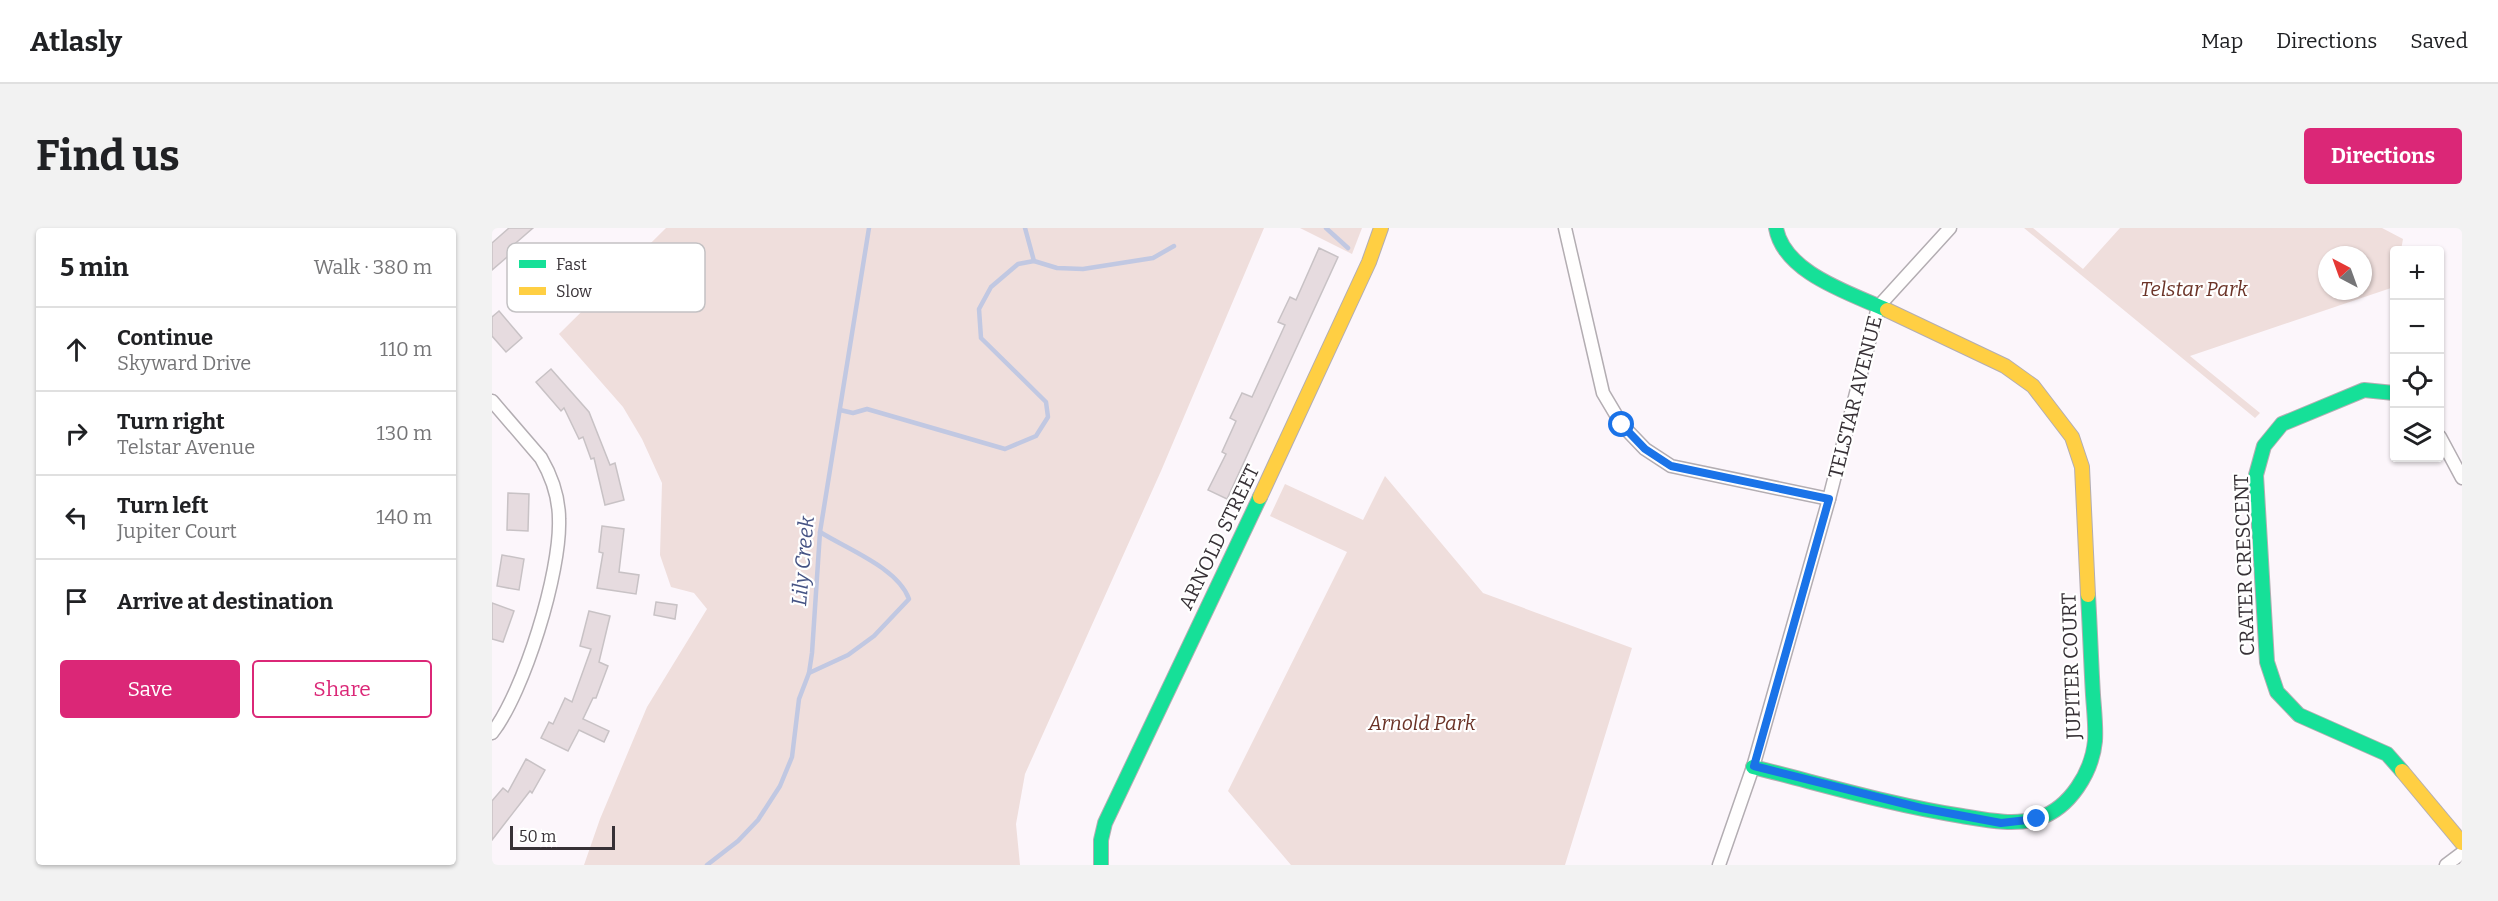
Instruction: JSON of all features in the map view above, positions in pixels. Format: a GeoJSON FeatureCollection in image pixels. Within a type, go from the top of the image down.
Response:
{"type":"FeatureCollection","features":[{"type":"Feature","properties":{"kind":"street","name":"ARNOLD STREET"},"geometry":{"type":"LineString","coordinates":[[1101,865],[1101,840],[1105,823],[1285,446],[1369,262],[1382,228]]}},
{"type":"Feature","properties":{"kind":"street"},"geometry":{"type":"LineString","coordinates":[[1565,228],[1603,393],[1622,425],[1645,449],[1671,466],[1829,499]]}},
{"type":"Feature","properties":{"kind":"street","name":"JUPITER COURT"},"geometry":{"type":"LineString","coordinates":[[1754,766],[1921,808],[2001,823],[2037,819],[2067,802],[2087,773],[2095,741],[2082,467],[2072,437],[2033,386],[2005,366],[1813,275],[1791,258],[1777,239],[1776,228]]}},
{"type":"Feature","properties":{"kind":"street","name":"TELSTAR AVENUE"},"geometry":{"type":"LineString","coordinates":[[1719,865],[1754,766],[1829,499],[1878,306],[1950,228]]}},
{"type":"Feature","properties":{"kind":"street","name":"CRATER CRESCENT"},"geometry":{"type":"LineString","coordinates":[[2390,393],[2364,390],[2282,424],[2264,446],[2256,475],[2267,662],[2277,692],[2300,715],[2387,754],[2462,843]]}},
{"type":"Feature","properties":{"kind":"street"},"geometry":{"type":"LineString","coordinates":[[492,401],[547,468],[557,497],[559,520],[552,576],[538,632],[519,683],[492,733]]}},
{"type":"Feature","properties":{"kind":"street"},"geometry":{"type":"LineString","coordinates":[[2444,446],[2462,478]]}},
{"type":"Feature","properties":{"kind":"street"},"geometry":{"type":"LineString","coordinates":[[2446,865],[2462,853]]}},
{"type":"Feature","properties":{"kind":"green space"},"geometry":{"type":"Polygon","coordinates":[[[666,228],[1264,228],[1161,471],[1025,774],[1016,824],[1020,865],[584,865],[600,819],[647,707],[707,609],[694,593],[671,587],[660,555],[662,483],[642,439],[623,407],[559,334],[581,312],[705,312],[705,243],[651,243],[666,228]]]}},
{"type":"Feature","properties":{"kind":"green space"},"geometry":{"type":"Polygon","coordinates":[[[1300,228],[1362,228],[1352,254],[1300,228]]]}},
{"type":"Feature","properties":{"kind":"green space","name":"Telstar Park"},"geometry":{"type":"Polygon","coordinates":[[[2024,228],[2033,228],[2083,269],[2120,228],[2382,228],[2403,239],[2402,246],[2390,246],[2390,288],[2372,294],[2372,246],[2318,246],[2318,300],[2356,300],[2190,356],[2260,413],[2255,418],[2024,228]]]}},
{"type":"Feature","properties":{"kind":"green space","name":"Arnold Park"},"geometry":{"type":"Polygon","coordinates":[[[1385,476],[1483,593],[1632,648],[1565,865],[1291,865],[1228,791],[1347,552],[1270,516],[1285,484],[1363,520],[1385,476]]]}},
{"type":"Feature","properties":{"kind":"building"},"geometry":{"type":"Polygon","coordinates":[[[509,228],[533,228],[516,243],[507,243],[507,257],[492,270],[492,243],[509,228]]]}},
{"type":"Feature","properties":{"kind":"building"},"geometry":{"type":"Polygon","coordinates":[[[1319,248],[1338,257],[1227,499],[1208,490],[1226,454],[1222,452],[1236,421],[1230,418],[1242,393],[1252,397],[1285,325],[1278,322],[1290,297],[1296,300],[1319,248]]]}},
{"type":"Feature","properties":{"kind":"building"},"geometry":{"type":"Polygon","coordinates":[[[499,311],[522,338],[506,352],[492,336],[492,317],[499,311]]]}},
{"type":"Feature","properties":{"kind":"building"},"geometry":{"type":"Polygon","coordinates":[[[551,369],[589,412],[610,465],[615,463],[624,500],[605,505],[594,458],[591,459],[583,437],[579,439],[564,408],[561,411],[536,382],[551,369]]]}},
{"type":"Feature","properties":{"kind":"building"},"geometry":{"type":"Polygon","coordinates":[[[508,493],[529,494],[528,531],[507,530],[508,493]]]}},
{"type":"Feature","properties":{"kind":"building"},"geometry":{"type":"Polygon","coordinates":[[[602,526],[624,529],[619,572],[639,575],[636,594],[597,588],[603,553],[599,552],[602,526]]]}},
{"type":"Feature","properties":{"kind":"building"},"geometry":{"type":"Polygon","coordinates":[[[502,555],[524,559],[519,590],[497,586],[502,555]]]}},
{"type":"Feature","properties":{"kind":"building"},"geometry":{"type":"Polygon","coordinates":[[[656,602],[677,605],[675,619],[654,615],[656,602]]]}},
{"type":"Feature","properties":{"kind":"building"},"geometry":{"type":"Polygon","coordinates":[[[492,603],[514,611],[503,642],[492,639],[492,603]]]}},
{"type":"Feature","properties":{"kind":"building"},"geometry":{"type":"Polygon","coordinates":[[[589,611],[610,616],[599,662],[608,666],[596,698],[593,698],[583,719],[609,731],[604,742],[579,730],[568,751],[541,738],[549,722],[553,724],[565,698],[572,702],[591,649],[580,646],[589,611]]]}},
{"type":"Feature","properties":{"kind":"building"},"geometry":{"type":"Polygon","coordinates":[[[526,759],[545,770],[532,793],[530,791],[492,840],[492,801],[503,788],[508,792],[526,759]]]}},
{"type":"Feature","properties":{"kind":"waterway","name":"Lily Creek"},"geometry":{"type":"LineString","coordinates":[[707,865],[738,841],[758,820],[780,786],[792,757],[799,699],[809,673],[812,653],[820,532],[869,228]]}},
{"type":"Feature","properties":{"kind":"waterway"},"geometry":{"type":"LineString","coordinates":[[1025,228],[1034,261]]}},
{"type":"Feature","properties":{"kind":"waterway"},"geometry":{"type":"LineString","coordinates":[[1326,228],[1348,248]]}},
{"type":"Feature","properties":{"kind":"waterway"},"geometry":{"type":"LineString","coordinates":[[840,410],[853,413],[867,409],[1005,449],[1036,436],[1048,417],[1046,402],[981,338],[979,309],[991,287],[1018,264],[1034,261],[1057,268],[1083,269],[1153,258],[1174,246]]}},
{"type":"Feature","properties":{"kind":"waterway"},"geometry":{"type":"LineString","coordinates":[[809,673],[848,655],[874,636],[909,599],[903,588],[883,569],[820,532]]}},
{"type":"Feature","properties":{"kind":"traffic: fast"},"geometry":{"type":"LineString","coordinates":[[1776,228],[1782,244],[1805,269],[1821,280],[1887,310]]}},
{"type":"Feature","properties":{"kind":"traffic: fast"},"geometry":{"type":"LineString","coordinates":[[2390,393],[2364,390],[2282,424],[2264,446],[2256,475],[2267,662],[2277,692],[2299,715],[2387,754],[2402,771]]}},
{"type":"Feature","properties":{"kind":"traffic: fast"},"geometry":{"type":"LineString","coordinates":[[1101,865],[1101,840],[1105,823],[1260,497]]}},
{"type":"Feature","properties":{"kind":"traffic: fast"},"geometry":{"type":"LineString","coordinates":[[1753,767],[1883,800],[2000,822],[2020,822],[2050,813],[2070,797],[2078,787],[2093,753],[2095,724],[2088,595]]}},
{"type":"Feature","properties":{"kind":"traffic: slow"},"geometry":{"type":"LineString","coordinates":[[1260,497],[1369,262],[1381,228]]}},
{"type":"Feature","properties":{"kind":"traffic: slow"},"geometry":{"type":"LineString","coordinates":[[1887,310],[2005,366],[2033,386],[2072,437],[2082,467],[2088,595]]}},
{"type":"Feature","properties":{"kind":"traffic: slow"},"geometry":{"type":"LineString","coordinates":[[2402,771],[2462,843]]}},
{"type":"Feature","properties":{"kind":"route"},"geometry":{"type":"LineString","coordinates":[[1622,425],[1645,449],[1671,466],[1829,499],[1754,766],[1921,808],[2001,823],[2037,819]]}}]}
